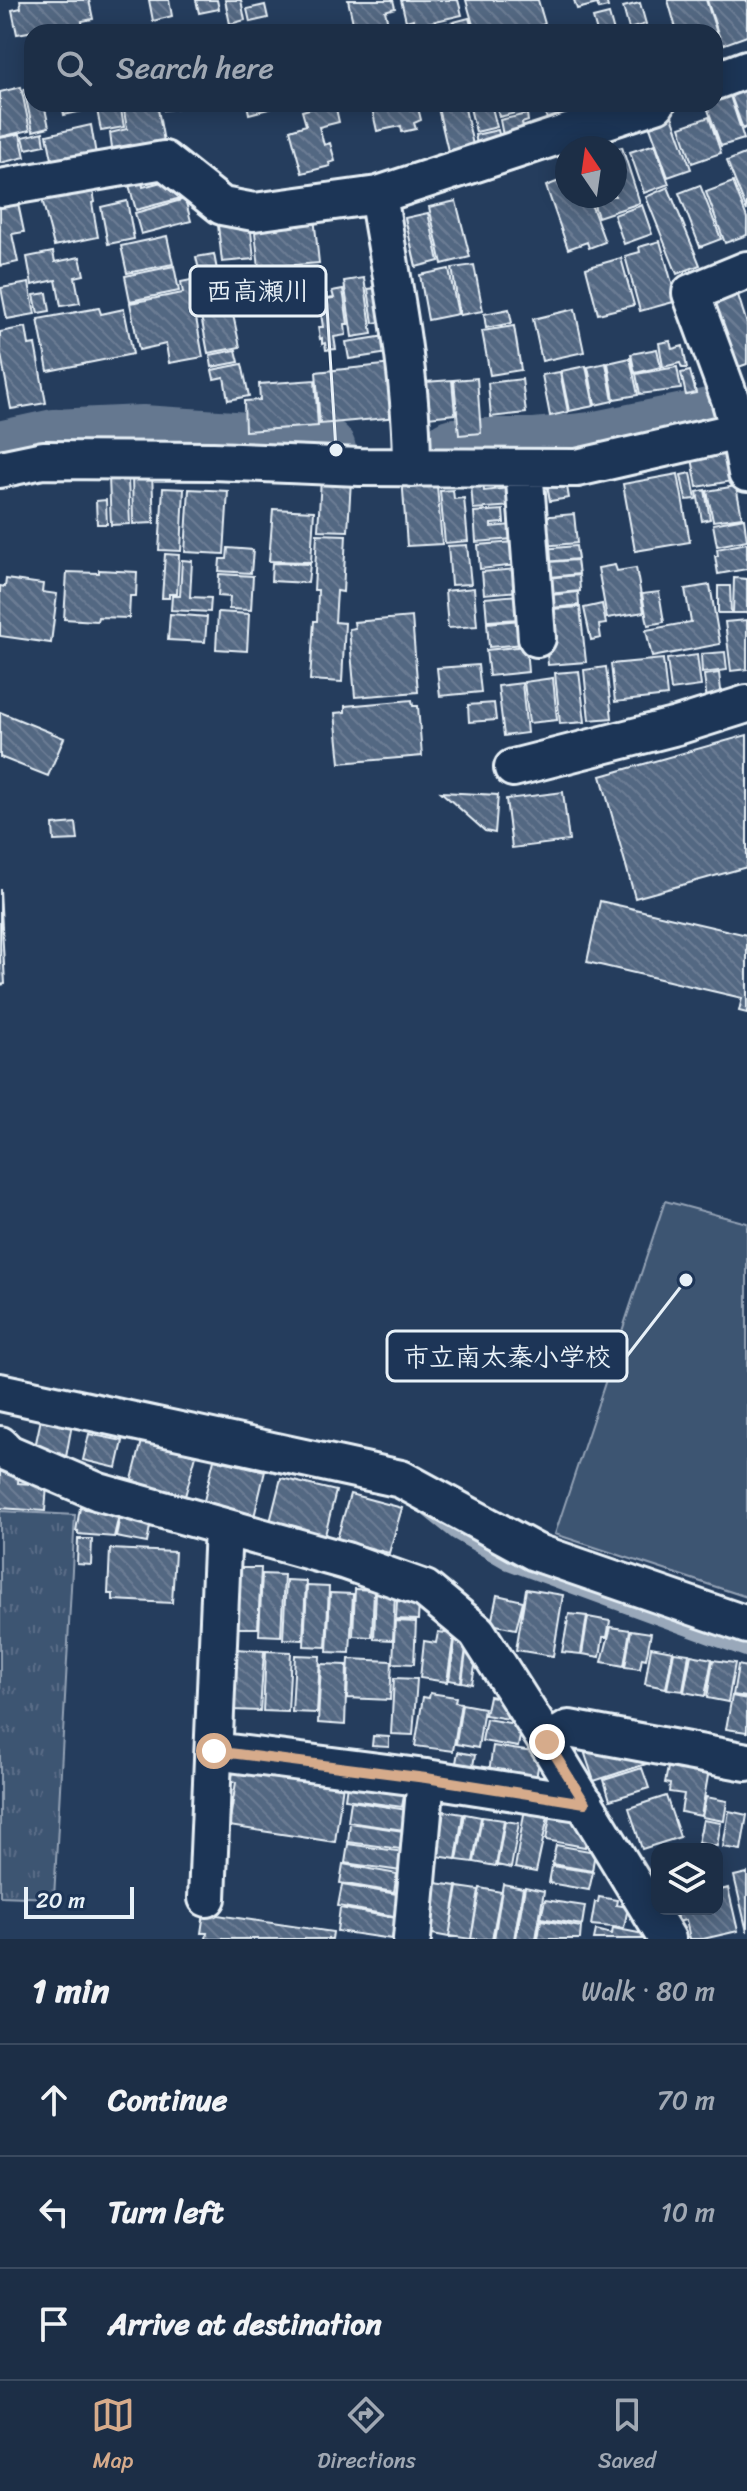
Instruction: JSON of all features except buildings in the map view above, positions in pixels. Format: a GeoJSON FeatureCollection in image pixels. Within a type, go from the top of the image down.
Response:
{"type":"FeatureCollection","features":[{"type":"Feature","properties":{"kind":"street"},"geometry":{"type":"LineString","coordinates":[[0,188],[164,160],[222,206],[254,212],[378,195],[632,112]]}},
{"type":"Feature","properties":{"kind":"street"},"geometry":{"type":"LineString","coordinates":[[378,195],[403,348],[412,432],[412,468]]}},
{"type":"Feature","properties":{"kind":"street"},"geometry":{"type":"LineString","coordinates":[[747,270],[691,293],[739,420],[747,473]]}},
{"type":"Feature","properties":{"kind":"street"},"geometry":{"type":"LineString","coordinates":[[0,469],[43,460],[213,461],[412,468],[577,468],[739,420]]}},
{"type":"Feature","properties":{"kind":"street"},"geometry":{"type":"LineString","coordinates":[[524,468],[537,638]]}},
{"type":"Feature","properties":{"kind":"street"},"geometry":{"type":"LineString","coordinates":[[513,768],[677,726],[747,704]]}},
{"type":"Feature","properties":{"kind":"street"},"geometry":{"type":"LineString","coordinates":[[0,1392],[401,1479],[535,1552],[747,1625]]}},
{"type":"Feature","properties":{"kind":"street"},"geometry":{"type":"LineString","coordinates":[[0,1445],[8,1453],[99,1492],[346,1561],[425,1589],[477,1632],[667,1939]]}},
{"type":"Feature","properties":{"kind":"street"},"geometry":{"type":"LineString","coordinates":[[207,1898],[223,1527]]}},
{"type":"Feature","properties":{"kind":"street"},"geometry":{"type":"LineString","coordinates":[[547,1742],[569,1729],[747,1762]]}},
{"type":"Feature","properties":{"kind":"street"},"geometry":{"type":"LineString","coordinates":[[214,1751],[426,1778],[585,1803]]}},
{"type":"Feature","properties":{"kind":"street"},"geometry":{"type":"LineString","coordinates":[[412,1939],[426,1778]]}},
{"type":"Feature","properties":{"kind":"green space"},"geometry":{"type":"Polygon","coordinates":[[[665,1201],[747,1223],[747,1597],[555,1534],[665,1201]]]}},
{"type":"Feature","properties":{"kind":"green space"},"geometry":{"type":"Polygon","coordinates":[[[0,1511],[75,1515],[54,1898],[0,1896],[0,1511]]]}},
{"type":"Feature","properties":{"kind":"waterway"},"geometry":{"type":"LineString","coordinates":[[454,451],[534,451],[591,445],[724,418]]}},
{"type":"Feature","properties":{"kind":"waterway"},"geometry":{"type":"LineString","coordinates":[[0,454],[55,442],[142,438],[323,450]]}},
{"type":"Feature","properties":{"kind":"waterway"},"geometry":{"type":"LineString","coordinates":[[425,1510],[455,1534],[507,1564],[747,1652]]}},
{"type":"Feature","properties":{"kind":"place","name":"西高瀬川"},"geometry":{"type":"Point","coordinates":[336,450]}},
{"type":"Feature","properties":{"kind":"place","name":"市立南太秦小学校"},"geometry":{"type":"Point","coordinates":[686,1280]}},
{"type":"Feature","properties":{"kind":"route"},"geometry":{"type":"LineString","coordinates":[[214,1751],[426,1778],[585,1803],[547,1742]]}}]}
